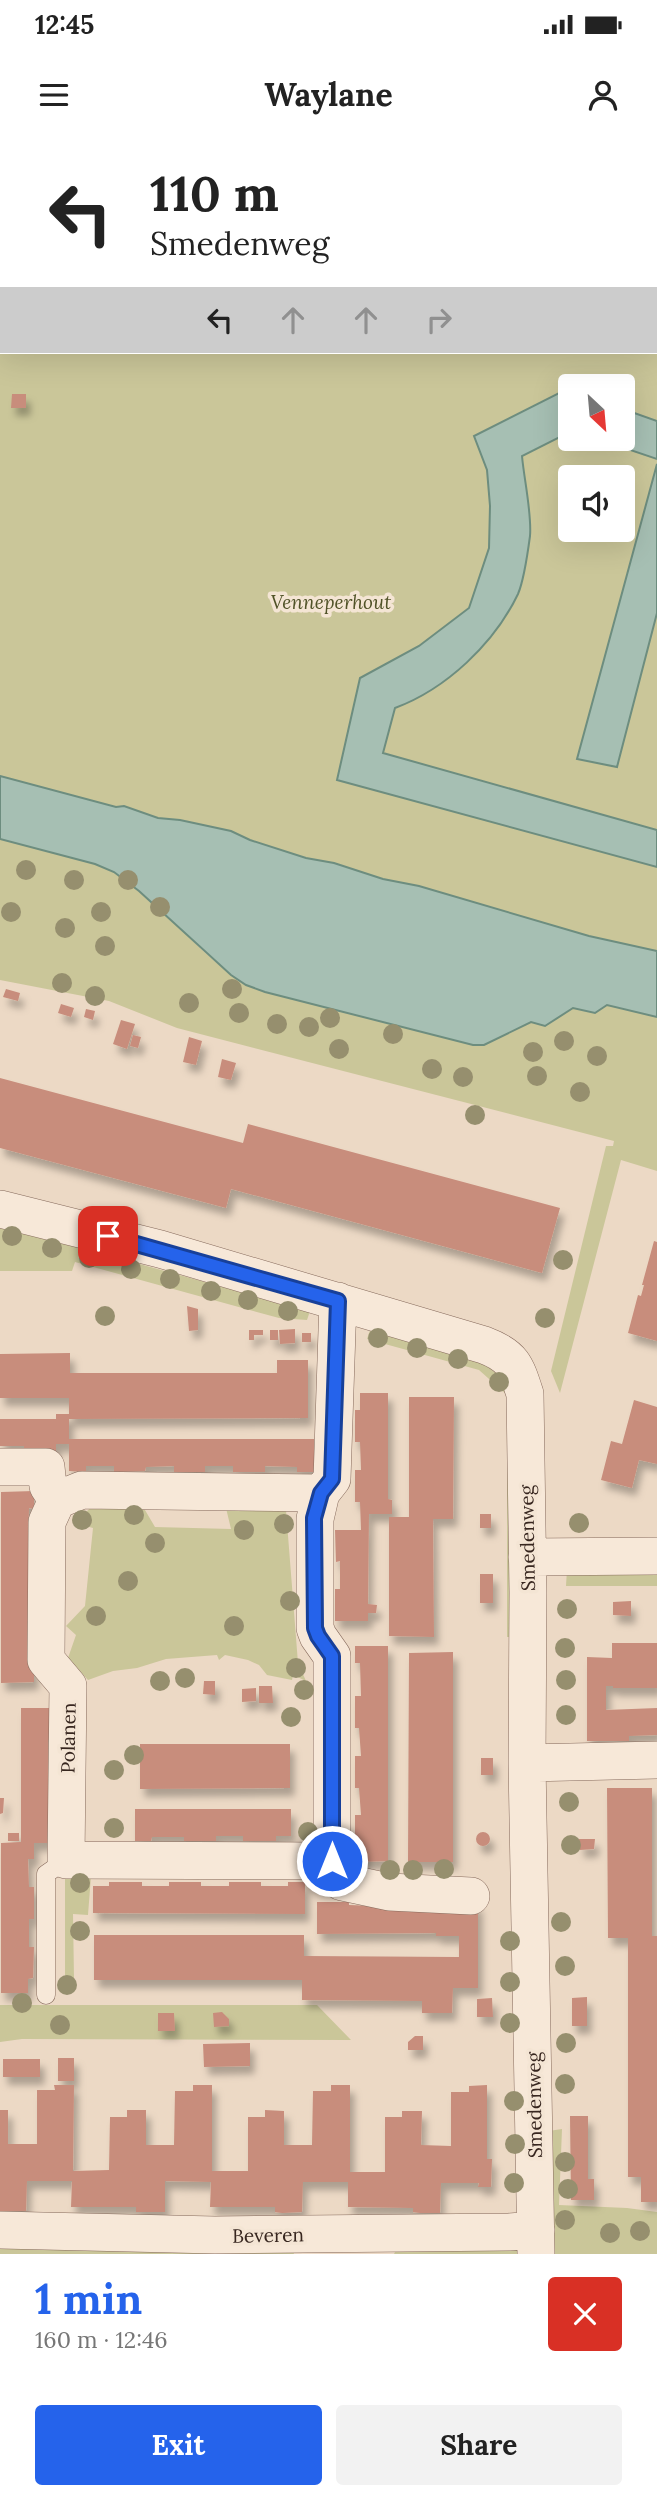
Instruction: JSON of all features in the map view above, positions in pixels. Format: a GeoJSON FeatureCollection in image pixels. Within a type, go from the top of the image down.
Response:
{"type":"FeatureCollection","features":[{"type":"Feature","properties":{"kind":"street","name":"Smedenweg"},"geometry":{"type":"LineString","coordinates":[[0,1209],[160,1249],[338,1301],[484,1345],[502,1352],[515,1364],[525,1394],[527,1763],[536,2242]]}},
{"type":"Feature","properties":{"kind":"street"},"geometry":{"type":"LineString","coordinates":[[338,1301],[332,1479],[321,1493],[314,1518],[315,1628],[332,1656],[332,1861],[342,1882],[389,1892],[471,1896]]}},
{"type":"Feature","properties":{"kind":"street"},"geometry":{"type":"LineString","coordinates":[[0,1467],[46,1467],[48,1486],[57,1500],[82,1490],[321,1493]]}},
{"type":"Feature","properties":{"kind":"street","name":"Polanen"},"geometry":{"type":"LineString","coordinates":[[57,1500],[47,1522],[46,1660],[68,1686],[66,1860]]}},
{"type":"Feature","properties":{"kind":"street"},"geometry":{"type":"LineString","coordinates":[[527,1557],[657,1556]]}},
{"type":"Feature","properties":{"kind":"street"},"geometry":{"type":"LineString","coordinates":[[527,1763],[657,1760]]}},
{"type":"Feature","properties":{"kind":"street"},"geometry":{"type":"LineString","coordinates":[[66,1860],[332,1861]]}},
{"type":"Feature","properties":{"kind":"street","name":"Beveren"},"geometry":{"type":"LineString","coordinates":[[0,2230],[215,2235],[509,2232],[536,2242]]}},
{"type":"Feature","properties":{"kind":"lane"},"geometry":{"type":"LineString","coordinates":[[46,1995],[46,1874],[66,1860]]}},
{"type":"Feature","properties":{"kind":"green space","name":"Venneperhout"},"geometry":{"type":"Polygon","coordinates":[[[0,354],[657,354],[657,951],[589,936],[419,886],[306,858],[231,831],[158,818],[124,806],[116,807],[0,776],[0,354]]]}},
{"type":"Feature","properties":{"kind":"green space"},"geometry":{"type":"Polygon","coordinates":[[[0,839],[74,856],[114,872],[134,885],[223,968],[243,982],[265,992],[473,1045],[484,1045],[531,1022],[545,1025],[573,1008],[595,1013],[607,1005],[657,1017],[657,1171],[621,1160],[560,1393],[551,1371],[606,1146],[613,1146],[614,1141],[177,1028],[109,1001],[0,980],[0,839]]]}},
{"type":"Feature","properties":{"kind":"green space"},"geometry":{"type":"Polygon","coordinates":[[[0,1228],[16,1230],[310,1311],[307,1320],[279,1318],[75,1262],[72,1271],[0,1271],[0,1228]]]}},
{"type":"Feature","properties":{"kind":"green space"},"geometry":{"type":"Polygon","coordinates":[[[380,1328],[470,1356],[489,1367],[504,1382],[514,1403],[519,1429],[519,1637],[507,1637],[507,1395],[479,1370],[367,1339],[370,1330],[380,1328]]]}},
{"type":"Feature","properties":{"kind":"green space"},"geometry":{"type":"Polygon","coordinates":[[[98,1501],[142,1505],[155,1527],[231,1529],[226,1508],[286,1510],[298,1663],[306,1681],[293,1675],[292,1680],[267,1675],[259,1665],[225,1655],[219,1660],[217,1655],[166,1659],[137,1668],[113,1671],[88,1680],[68,1658],[76,1635],[66,1626],[85,1606],[93,1528],[74,1523],[98,1501]]]}},
{"type":"Feature","properties":{"kind":"green space"},"geometry":{"type":"Polygon","coordinates":[[[657,1565],[657,1586],[566,1586],[567,1569],[657,1565]]]}},
{"type":"Feature","properties":{"kind":"green space"},"geometry":{"type":"Polygon","coordinates":[[[65,1873],[91,1876],[88,1915],[73,1914],[74,1979],[65,1980],[65,1873]]]}},
{"type":"Feature","properties":{"kind":"green space"},"geometry":{"type":"Polygon","coordinates":[[[0,2005],[317,2005],[351,2040],[22,2039],[0,2042],[0,2005]]]}},
{"type":"Feature","properties":{"kind":"green space"},"geometry":{"type":"Polygon","coordinates":[[[562,2129],[559,2205],[657,2212],[657,2254],[394,2254],[396,2250],[516,2248],[542,2132],[562,2129]]]}},
{"type":"Feature","properties":{"kind":"green space"},"geometry":{"type":"Polygon","coordinates":[[[0,2248],[293,2251],[294,2254],[0,2254],[0,2248]]]}},
{"type":"Feature","properties":{"kind":"shaded area"},"geometry":{"type":"Polygon","coordinates":[[[558,394],[558,438],[522,456],[530,536],[518,594],[496,630],[467,663],[432,689],[395,708],[383,753],[657,830],[657,867],[337,780],[360,678],[419,646],[469,608],[489,548],[487,470],[474,436],[558,394]]]}},
{"type":"Feature","properties":{"kind":"shaded area"},"geometry":{"type":"Polygon","coordinates":[[[635,413],[657,421],[657,459],[635,452],[635,413]]]}},
{"type":"Feature","properties":{"kind":"shaded area"},"geometry":{"type":"Polygon","coordinates":[[[657,464],[657,613],[617,767],[577,759],[657,464]]]}},
{"type":"Feature","properties":{"kind":"shaded area"},"geometry":{"type":"Polygon","coordinates":[[[0,776],[116,807],[124,806],[158,818],[231,831],[306,858],[419,886],[589,936],[657,951],[657,1017],[607,1005],[595,1013],[573,1008],[545,1026],[531,1022],[484,1045],[473,1045],[265,992],[246,985],[231,975],[139,891],[114,872],[95,864],[0,839],[0,776]]]}},
{"type":"Feature","properties":{"kind":"building"},"geometry":{"type":"Polygon","coordinates":[[[12,394],[26,394],[26,408],[11,408],[12,394]]]}},
{"type":"Feature","properties":{"kind":"building"},"geometry":{"type":"Polygon","coordinates":[[[6,989],[20,993],[18,1001],[3,997],[6,989]]]}},
{"type":"Feature","properties":{"kind":"building"},"geometry":{"type":"Polygon","coordinates":[[[61,1004],[74,1008],[71,1017],[58,1013],[61,1004]]]}},
{"type":"Feature","properties":{"kind":"building"},"geometry":{"type":"Polygon","coordinates":[[[86,1009],[95,1011],[93,1020],[84,1017],[86,1009]]]}},
{"type":"Feature","properties":{"kind":"building"},"geometry":{"type":"Polygon","coordinates":[[[121,1020],[135,1024],[127,1049],[113,1044],[121,1020]]]}},
{"type":"Feature","properties":{"kind":"building"},"geometry":{"type":"Polygon","coordinates":[[[133,1035],[141,1037],[138,1048],[130,1046],[133,1035]]]}},
{"type":"Feature","properties":{"kind":"building"},"geometry":{"type":"Polygon","coordinates":[[[189,1037],[202,1041],[196,1065],[183,1062],[189,1037]]]}},
{"type":"Feature","properties":{"kind":"building"},"geometry":{"type":"Polygon","coordinates":[[[222,1059],[236,1063],[231,1080],[218,1077],[222,1059]]]}},
{"type":"Feature","properties":{"kind":"building"},"geometry":{"type":"Polygon","coordinates":[[[0,1078],[243,1143],[248,1124],[560,1208],[542,1273],[231,1189],[226,1208],[0,1148],[0,1078]]]}},
{"type":"Feature","properties":{"kind":"building"},"geometry":{"type":"Polygon","coordinates":[[[654,1241],[657,1242],[657,1341],[628,1333],[638,1295],[641,1296],[654,1241]]]}},
{"type":"Feature","properties":{"kind":"building"},"geometry":{"type":"Polygon","coordinates":[[[187,1306],[198,1309],[198,1330],[189,1331],[187,1306]]]}},
{"type":"Feature","properties":{"kind":"building"},"geometry":{"type":"Polygon","coordinates":[[[295,1329],[295,1343],[280,1344],[279,1330],[295,1329]]]}},
{"type":"Feature","properties":{"kind":"building"},"geometry":{"type":"Polygon","coordinates":[[[249,1330],[263,1330],[263,1335],[254,1335],[254,1340],[249,1340],[249,1330]]]}},
{"type":"Feature","properties":{"kind":"building"},"geometry":{"type":"Polygon","coordinates":[[[270,1330],[278,1330],[278,1340],[270,1340],[270,1330]]]}},
{"type":"Feature","properties":{"kind":"building"},"geometry":{"type":"Polygon","coordinates":[[[302,1333],[311,1333],[311,1342],[302,1342],[302,1333]]]}},
{"type":"Feature","properties":{"kind":"building"},"geometry":{"type":"Polygon","coordinates":[[[70,1353],[70,1373],[277,1373],[277,1360],[308,1360],[308,1418],[69,1419],[69,1439],[314,1439],[314,1472],[297,1472],[297,1467],[265,1466],[265,1472],[233,1472],[233,1466],[205,1466],[205,1472],[174,1472],[174,1466],[114,1472],[114,1466],[86,1466],[86,1472],[69,1471],[69,1444],[56,1444],[56,1452],[24,1452],[24,1446],[0,1446],[0,1419],[56,1419],[56,1414],[69,1414],[69,1398],[0,1398],[0,1354],[70,1353]]]}},
{"type":"Feature","properties":{"kind":"building"},"geometry":{"type":"Polygon","coordinates":[[[360,1393],[388,1393],[388,1499],[392,1500],[392,1514],[369,1514],[368,1604],[377,1605],[376,1613],[368,1613],[368,1621],[335,1621],[335,1589],[340,1589],[340,1561],[336,1562],[335,1530],[361,1530],[360,1502],[355,1502],[355,1470],[361,1470],[360,1442],[355,1442],[355,1410],[360,1410],[360,1393]]]}},
{"type":"Feature","properties":{"kind":"building"},"geometry":{"type":"Polygon","coordinates":[[[409,1397],[454,1397],[453,1519],[433,1519],[434,1637],[389,1636],[389,1517],[409,1517],[409,1397]]]}},
{"type":"Feature","properties":{"kind":"building"},"geometry":{"type":"Polygon","coordinates":[[[634,1400],[657,1407],[657,1464],[639,1460],[632,1488],[601,1480],[611,1441],[622,1444],[634,1400]]]}},
{"type":"Feature","properties":{"kind":"building"},"geometry":{"type":"Polygon","coordinates":[[[34,1491],[34,1509],[29,1508],[28,1542],[33,1541],[29,1665],[34,1665],[34,1682],[1,1683],[1,1492],[34,1491]]]}},
{"type":"Feature","properties":{"kind":"building"},"geometry":{"type":"Polygon","coordinates":[[[480,1514],[491,1514],[491,1528],[480,1528],[480,1514]]]}},
{"type":"Feature","properties":{"kind":"building"},"geometry":{"type":"Polygon","coordinates":[[[480,1574],[493,1574],[493,1603],[480,1603],[480,1574]]]}},
{"type":"Feature","properties":{"kind":"building"},"geometry":{"type":"Polygon","coordinates":[[[631,1601],[631,1616],[613,1615],[613,1602],[631,1601]]]}},
{"type":"Feature","properties":{"kind":"building"},"geometry":{"type":"Polygon","coordinates":[[[612,1643],[657,1643],[657,1688],[606,1686],[606,1710],[657,1708],[657,1735],[629,1736],[629,1741],[587,1741],[587,1657],[612,1658],[612,1643]]]}},
{"type":"Feature","properties":{"kind":"building"},"geometry":{"type":"Polygon","coordinates":[[[355,1646],[388,1646],[388,1861],[360,1862],[360,1847],[355,1847],[355,1815],[361,1815],[359,1788],[355,1788],[355,1756],[361,1756],[359,1728],[355,1728],[355,1696],[361,1696],[360,1663],[355,1663],[355,1646]]]}},
{"type":"Feature","properties":{"kind":"building"},"geometry":{"type":"Polygon","coordinates":[[[453,1652],[453,1862],[408,1862],[409,1653],[453,1652]]]}},
{"type":"Feature","properties":{"kind":"building"},"geometry":{"type":"Polygon","coordinates":[[[204,1681],[215,1681],[215,1695],[203,1694],[204,1681]]]}},
{"type":"Feature","properties":{"kind":"building"},"geometry":{"type":"Polygon","coordinates":[[[259,1686],[272,1686],[273,1703],[259,1703],[259,1686]]]}},
{"type":"Feature","properties":{"kind":"building"},"geometry":{"type":"Polygon","coordinates":[[[256,1688],[256,1701],[242,1702],[242,1689],[256,1688]]]}},
{"type":"Feature","properties":{"kind":"building"},"geometry":{"type":"Polygon","coordinates":[[[21,1708],[54,1708],[54,1740],[48,1740],[49,1768],[53,1768],[53,1800],[48,1800],[49,1826],[54,1843],[34,1843],[34,1859],[28,1859],[29,1887],[34,1887],[34,1919],[29,1919],[29,1947],[34,1947],[33,1978],[28,1979],[28,1993],[1,1993],[1,1843],[21,1842],[21,1708]]]}},
{"type":"Feature","properties":{"kind":"building"},"geometry":{"type":"Polygon","coordinates":[[[140,1744],[290,1744],[290,1788],[140,1789],[140,1744]]]}},
{"type":"Feature","properties":{"kind":"building"},"geometry":{"type":"Polygon","coordinates":[[[481,1758],[493,1758],[493,1775],[481,1775],[481,1758]]]}},
{"type":"Feature","properties":{"kind":"building"},"geometry":{"type":"Polygon","coordinates":[[[607,1788],[652,1788],[652,1936],[657,1936],[657,2202],[641,2202],[641,2177],[628,2177],[628,1938],[608,1938],[607,1788]]]}},
{"type":"Feature","properties":{"kind":"building"},"geometry":{"type":"Polygon","coordinates":[[[0,1798],[4,1798],[3,1813],[0,1814],[0,1798]]]}},
{"type":"Feature","properties":{"kind":"building"},"geometry":{"type":"Polygon","coordinates":[[[135,1809],[291,1809],[291,1836],[276,1836],[276,1841],[243,1841],[243,1836],[216,1836],[216,1841],[152,1837],[151,1841],[135,1841],[135,1809]]]}},
{"type":"Feature","properties":{"kind":"building"},"geometry":{"type":"Polygon","coordinates":[[[480,1832],[486,1832],[490,1839],[486,1846],[480,1846],[476,1842],[476,1836],[480,1832]]]}},
{"type":"Feature","properties":{"kind":"building"},"geometry":{"type":"Polygon","coordinates":[[[8,1833],[19,1833],[19,1841],[8,1841],[8,1833]]]}},
{"type":"Feature","properties":{"kind":"building"},"geometry":{"type":"Polygon","coordinates":[[[579,1839],[595,1839],[594,1849],[580,1850],[579,1839]]]}},
{"type":"Feature","properties":{"kind":"building"},"geometry":{"type":"Polygon","coordinates":[[[109,1882],[142,1882],[142,1886],[169,1886],[169,1882],[201,1882],[201,1886],[229,1886],[229,1882],[261,1882],[261,1886],[288,1886],[288,1882],[305,1882],[305,1914],[93,1913],[93,1886],[109,1886],[109,1882]]]}},
{"type":"Feature","properties":{"kind":"building"},"geometry":{"type":"Polygon","coordinates":[[[317,1902],[349,1902],[349,1905],[376,1906],[478,1903],[478,1988],[453,1988],[452,2013],[422,2013],[422,2001],[302,2000],[302,1980],[94,1980],[94,1935],[304,1935],[304,1956],[459,1957],[459,1936],[436,1936],[436,1933],[317,1934],[317,1902]]]}},
{"type":"Feature","properties":{"kind":"building"},"geometry":{"type":"Polygon","coordinates":[[[587,1997],[587,2026],[572,2026],[572,1998],[587,1997]]]}},
{"type":"Feature","properties":{"kind":"building"},"geometry":{"type":"Polygon","coordinates":[[[492,1998],[493,2017],[477,2017],[477,1999],[492,1998]]]}},
{"type":"Feature","properties":{"kind":"building"},"geometry":{"type":"Polygon","coordinates":[[[222,2012],[229,2019],[229,2026],[214,2027],[213,2013],[222,2012]]]}},
{"type":"Feature","properties":{"kind":"building"},"geometry":{"type":"Polygon","coordinates":[[[158,2013],[174,2013],[175,2031],[158,2031],[158,2013]]]}},
{"type":"Feature","properties":{"kind":"building"},"geometry":{"type":"Polygon","coordinates":[[[415,2036],[423,2036],[423,2050],[408,2050],[408,2042],[415,2036]]]}},
{"type":"Feature","properties":{"kind":"building"},"geometry":{"type":"Polygon","coordinates":[[[250,2043],[250,2066],[204,2067],[203,2044],[250,2043]]]}},
{"type":"Feature","properties":{"kind":"building"},"geometry":{"type":"Polygon","coordinates":[[[58,2058],[74,2058],[74,2081],[58,2081],[58,2058]]]}},
{"type":"Feature","properties":{"kind":"building"},"geometry":{"type":"Polygon","coordinates":[[[3,2059],[40,2059],[40,2077],[3,2077],[3,2059]]]}},
{"type":"Feature","properties":{"kind":"building"},"geometry":{"type":"Polygon","coordinates":[[[54,2085],[74,2085],[73,2171],[109,2170],[110,2117],[127,2117],[127,2110],[146,2110],[146,2145],[174,2145],[175,2091],[193,2091],[193,2085],[212,2085],[212,2171],[248,2171],[248,2117],[265,2117],[265,2110],[284,2111],[284,2145],[312,2145],[313,2091],[331,2091],[331,2085],[350,2085],[350,2172],[385,2172],[385,2117],[402,2117],[402,2111],[422,2111],[421,2145],[451,2146],[451,2092],[469,2092],[469,2086],[487,2085],[487,2159],[492,2159],[491,2187],[478,2187],[479,2183],[441,2183],[440,2213],[420,2213],[413,2212],[413,2208],[348,2207],[348,2182],[303,2182],[302,2212],[282,2213],[275,2212],[275,2207],[210,2207],[211,2182],[165,2181],[165,2212],[136,2212],[136,2207],[71,2207],[72,2181],[27,2181],[26,2211],[0,2211],[0,2110],[8,2110],[8,2144],[37,2144],[37,2090],[55,2090],[54,2085]]]}},
{"type":"Feature","properties":{"kind":"building"},"geometry":{"type":"Polygon","coordinates":[[[570,2116],[588,2116],[588,2179],[594,2179],[594,2200],[571,2200],[570,2116]]]}},
{"type":"Feature","properties":{"kind":"route"},"geometry":{"type":"LineString","coordinates":[[108,1236],[338,1301],[332,1479],[321,1493],[314,1518],[315,1628],[332,1656],[332,1861]]}}]}
